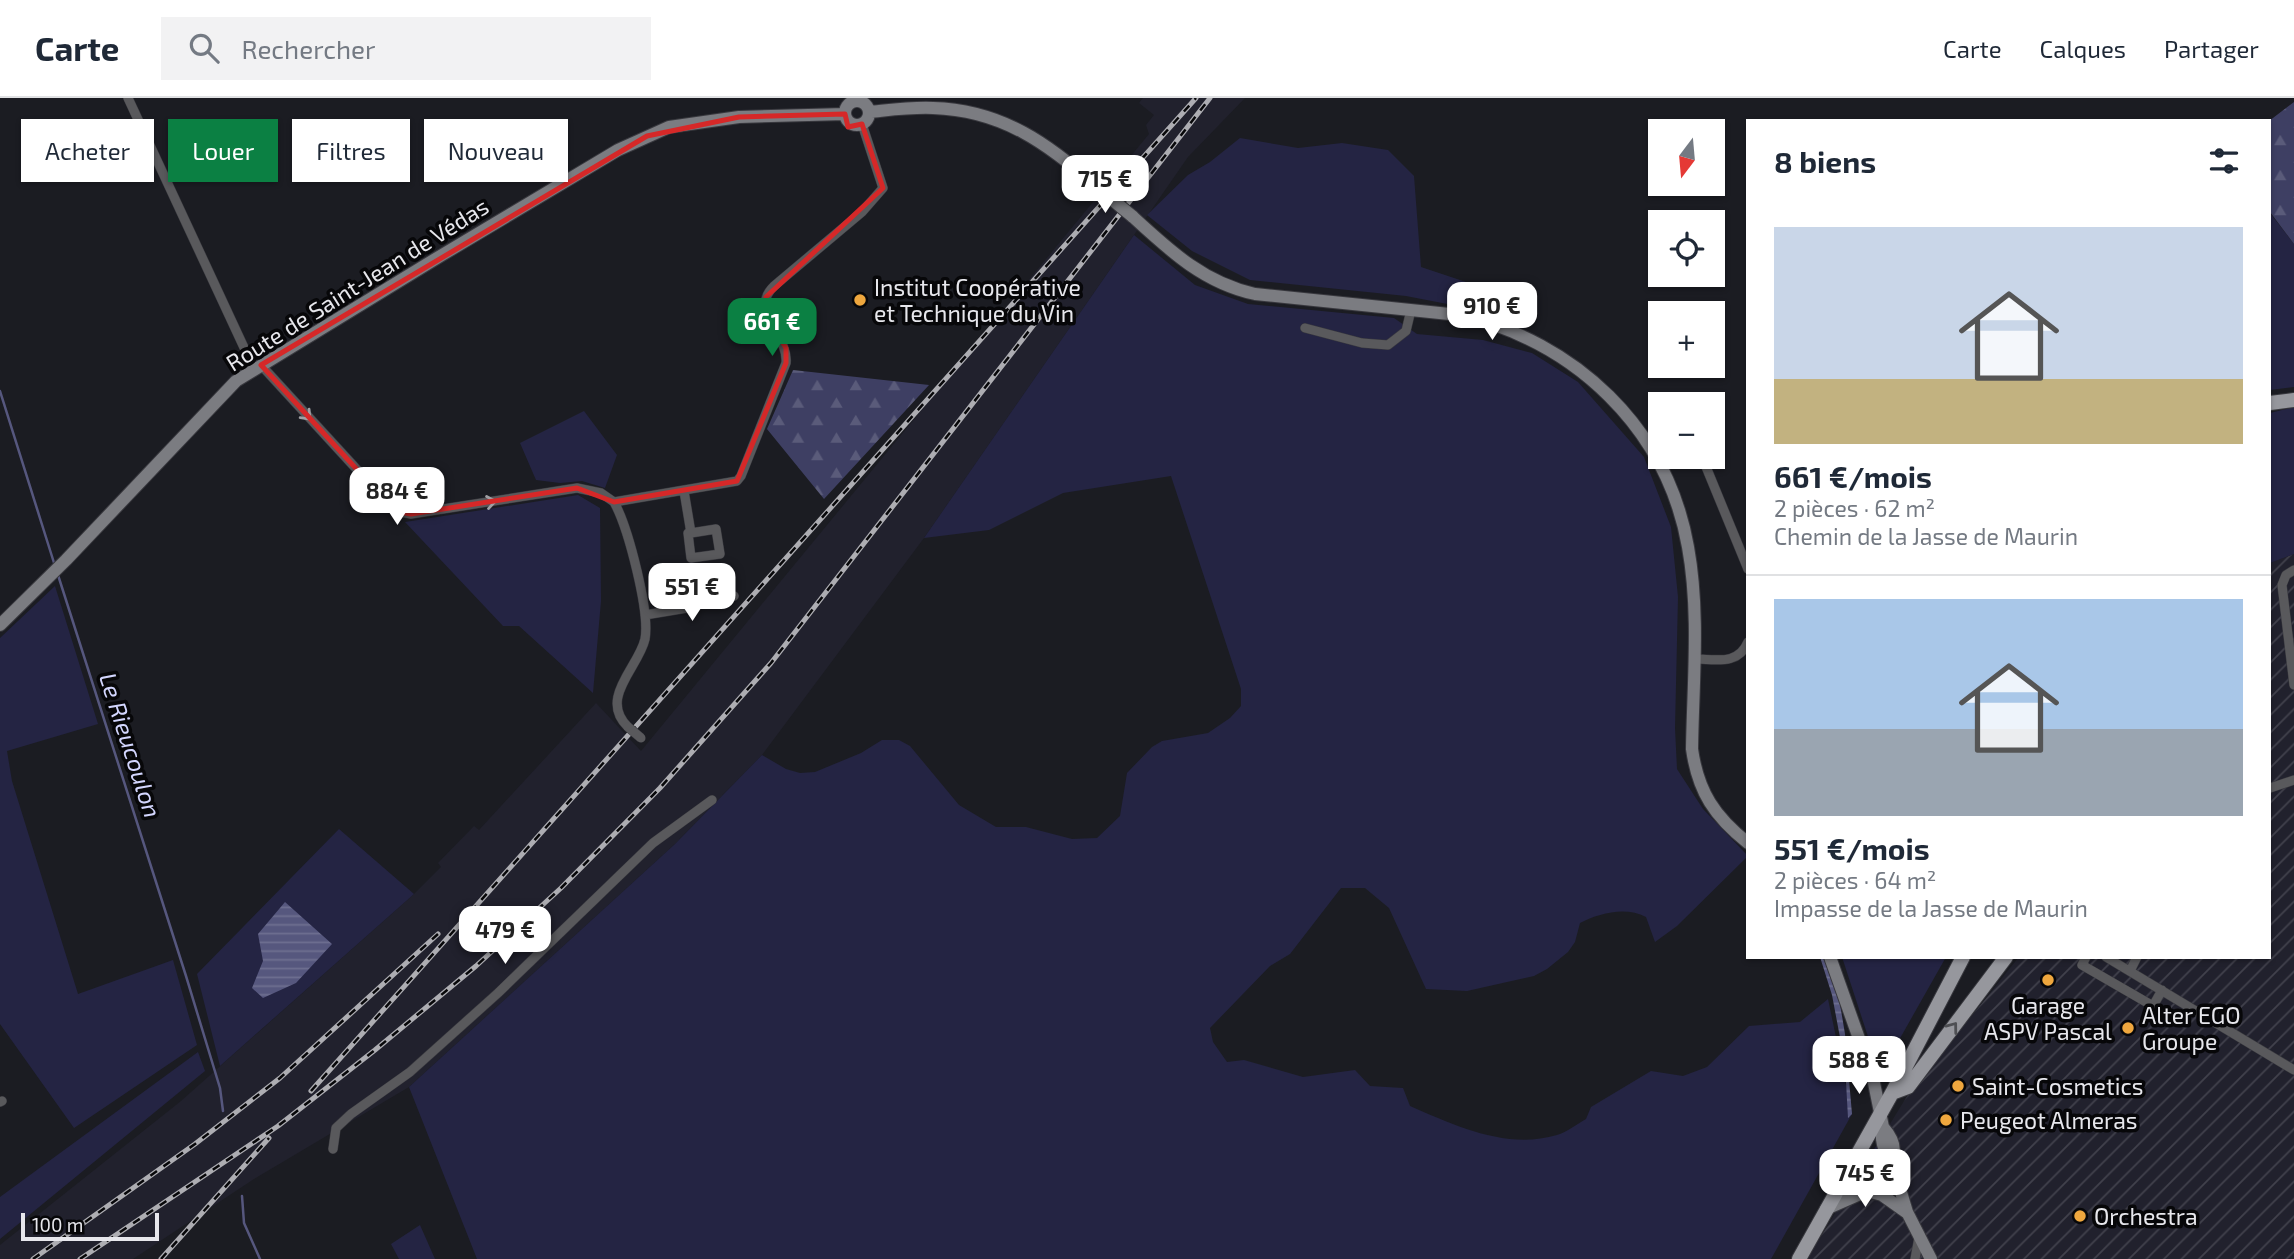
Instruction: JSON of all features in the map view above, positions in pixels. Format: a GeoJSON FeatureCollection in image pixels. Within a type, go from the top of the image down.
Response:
{"type":"FeatureCollection","features":[{"type":"Feature","properties":{"kind":"main road"},"geometry":{"type":"LineString","coordinates":[[2271,403],[2294,400]]}},
{"type":"Feature","properties":{"kind":"main road"},"geometry":{"type":"LineString","coordinates":[[1799,1259],[1826,1209],[1881,1121],[1892,1093],[1962,959]]}},
{"type":"Feature","properties":{"kind":"main road"},"geometry":{"type":"LineString","coordinates":[[1892,1093],[1908,1087],[2004,959]]}},
{"type":"Feature","properties":{"kind":"main road"},"geometry":{"type":"LineString","coordinates":[[1870,1069],[1892,1070],[1908,1064]]}},
{"type":"Feature","properties":{"kind":"street"},"geometry":{"type":"LineString","coordinates":[[128,98],[258,367],[395,511],[411,514],[577,488],[601,493],[614,502],[624,527],[645,615],[643,647],[620,688],[619,712],[628,727],[640,738]]}},
{"type":"Feature","properties":{"kind":"street"},"geometry":{"type":"LineString","coordinates":[[857,100],[864,103],[869,112],[862,124],[851,123],[845,114],[847,106],[857,100]]}},
{"type":"Feature","properties":{"kind":"street"},"geometry":{"type":"LineString","coordinates":[[869,112],[936,108],[965,111],[995,120],[1042,142],[1193,268],[1230,288],[1273,296],[1476,319],[1544,346],[1575,365],[1602,387],[1639,427],[1667,476],[1681,513],[1689,547],[1693,588],[1695,659],[1692,749],[1697,773],[1710,804],[1723,822],[1746,842]]}},
{"type":"Feature","properties":{"kind":"street","name":"Route de Saint-Jean de Védas"},"geometry":{"type":"LineString","coordinates":[[0,625],[66,560],[219,397],[236,381],[258,367],[618,150],[647,136],[669,127],[700,121],[738,117],[845,114]]}},
{"type":"Feature","properties":{"kind":"street"},"geometry":{"type":"LineString","coordinates":[[614,502],[729,483],[737,481],[741,476],[786,363],[786,348],[766,315],[766,297],[774,286],[862,212],[883,188],[862,124]]}},
{"type":"Feature","properties":{"kind":"street"},"geometry":{"type":"LineString","coordinates":[[1305,328],[1362,343],[1388,345],[1405,331],[1411,310]]}},
{"type":"Feature","properties":{"kind":"street"},"geometry":{"type":"LineString","coordinates":[[1707,469],[1746,564]]}},
{"type":"Feature","properties":{"kind":"street"},"geometry":{"type":"LineString","coordinates":[[684,491],[691,533]]}},
{"type":"Feature","properties":{"kind":"street"},"geometry":{"type":"LineString","coordinates":[[2294,570],[2286,575],[2282,585],[2294,685]]}},
{"type":"Feature","properties":{"kind":"street"},"geometry":{"type":"LineString","coordinates":[[645,615],[734,596]]}},
{"type":"Feature","properties":{"kind":"street"},"geometry":{"type":"LineString","coordinates":[[1695,659],[1730,659],[1737,657],[1746,645]]}},
{"type":"Feature","properties":{"kind":"street"},"geometry":{"type":"LineString","coordinates":[[2271,788],[2294,780]]}},
{"type":"Feature","properties":{"kind":"street"},"geometry":{"type":"LineString","coordinates":[[332,1149],[336,1128],[351,1114],[410,1072],[498,993],[653,843],[712,800]]}},
{"type":"Feature","properties":{"kind":"street"},"geometry":{"type":"LineString","coordinates":[[1831,959],[1870,1069],[1887,1156],[1893,1164],[1906,1212],[1931,1259]]}},
{"type":"Feature","properties":{"kind":"street"},"geometry":{"type":"LineString","coordinates":[[2085,959],[2082,965],[2153,1006],[2162,990]]}},
{"type":"Feature","properties":{"kind":"street"},"geometry":{"type":"LineString","coordinates":[[2109,959],[2294,1070]]}},
{"type":"Feature","properties":{"kind":"street"},"geometry":{"type":"LineString","coordinates":[[2130,971],[2136,959]]}},
{"type":"Feature","properties":{"kind":"street"},"geometry":{"type":"LineString","coordinates":[[1826,1209],[1867,1191],[1893,1164]]}},
{"type":"Feature","properties":{"kind":"street"},"geometry":{"type":"LineString","coordinates":[[1867,1191],[1882,1195],[1906,1212]]}},
{"type":"Feature","properties":{"kind":"street"},"geometry":{"type":"LineString","coordinates":[[1915,1259],[1919,1237]]}},
{"type":"Feature","properties":{"kind":"highlighted area"},"geometry":{"type":"Polygon","coordinates":[[[845,114],[848,127],[862,124],[883,188],[766,297],[766,315],[786,348],[786,363],[737,481],[614,502],[577,488],[411,514],[395,511],[261,365],[647,136],[739,117],[845,114]]]}},
{"type":"Feature","properties":{"kind":"shaded area"},"geometry":{"type":"Polygon","coordinates":[[[1143,98],[1245,98],[1188,157],[924,538],[762,755],[675,844],[409,1087],[254,1179],[133,1259],[0,1259],[0,1245],[181,1101],[414,894],[441,867],[438,863],[474,826],[479,830],[596,703],[641,751],[1149,134],[1146,125],[1154,115],[1139,103],[1143,98]]]}},
{"type":"Feature","properties":{"kind":"shaded area"},"geometry":{"type":"Polygon","coordinates":[[[1240,138],[1298,148],[1342,143],[1388,150],[1414,176],[1421,267],[1493,291],[1499,314],[1406,296],[1250,280],[1192,251],[1147,215],[1188,175],[1210,162],[1240,138]]]}},
{"type":"Feature","properties":{"kind":"shaded area"},"geometry":{"type":"Polygon","coordinates":[[[2271,214],[2294,244],[2294,387],[2271,390],[2271,214]]]}},
{"type":"Feature","properties":{"kind":"shaded area"},"geometry":{"type":"Polygon","coordinates":[[[1134,235],[1195,285],[1248,304],[1394,318],[1417,334],[1483,340],[1532,353],[1578,382],[1644,457],[1671,527],[1678,597],[1675,728],[1677,769],[1703,809],[1746,854],[1746,858],[1677,926],[1655,942],[1646,917],[1621,911],[1596,916],[1580,923],[1575,942],[1568,952],[1547,969],[1534,976],[1467,991],[1426,989],[1389,908],[1365,888],[1341,888],[1290,954],[1270,966],[1210,1028],[1213,1042],[1227,1062],[1244,1060],[1303,1077],[1355,1070],[1370,1086],[1403,1088],[1410,1106],[1445,1121],[1501,1138],[1538,1139],[1572,1128],[1586,1119],[1591,1107],[1651,1071],[1683,1076],[1707,1067],[1749,1026],[1800,1022],[1828,999],[1852,1114],[1771,1259],[477,1259],[409,1087],[675,844],[762,755],[786,769],[800,773],[815,772],[861,753],[882,740],[899,740],[910,746],[959,805],[996,827],[1026,827],[1072,839],[1097,838],[1120,816],[1127,773],[1152,747],[1162,741],[1208,733],[1230,718],[1241,706],[1241,689],[1171,476],[1063,493],[989,530],[924,538],[1134,235]]]}},
{"type":"Feature","properties":{"kind":"shaded area"},"geometry":{"type":"Polygon","coordinates":[[[2294,407],[2294,554],[2271,563],[2271,413],[2294,407]]]}},
{"type":"Feature","properties":{"kind":"shaded area"},"geometry":{"type":"Polygon","coordinates":[[[584,411],[617,455],[605,488],[582,481],[560,483],[536,480],[520,443],[584,411]]]}},
{"type":"Feature","properties":{"kind":"shaded area"},"geometry":{"type":"Polygon","coordinates":[[[578,495],[600,508],[601,601],[593,693],[519,626],[503,626],[405,522],[578,495]]]}},
{"type":"Feature","properties":{"kind":"shaded area"},"geometry":{"type":"Polygon","coordinates":[[[2294,554],[2294,1259],[1807,1259],[1906,1098],[2017,959],[2271,959],[2271,563],[2294,554]]]}},
{"type":"Feature","properties":{"kind":"shaded area"},"geometry":{"type":"Polygon","coordinates":[[[55,586],[98,724],[7,751],[12,781],[78,994],[173,960],[197,1045],[74,1128],[0,1024],[0,638],[55,586]]]}},
{"type":"Feature","properties":{"kind":"shaded area"},"geometry":{"type":"Polygon","coordinates":[[[339,829],[414,894],[220,1066],[197,974],[339,829]]]}},
{"type":"Feature","properties":{"kind":"shaded area"},"geometry":{"type":"Polygon","coordinates":[[[285,902],[332,944],[296,983],[263,998],[252,988],[263,961],[258,934],[285,902]]]}},
{"type":"Feature","properties":{"kind":"shaded area"},"geometry":{"type":"Polygon","coordinates":[[[1821,959],[1826,959],[1840,1004],[1852,1114],[1848,1118],[1845,1064],[1832,995],[1821,959]]]}},
{"type":"Feature","properties":{"kind":"shaded area"},"geometry":{"type":"Polygon","coordinates":[[[1843,959],[1945,959],[1890,1056],[1875,1058],[1843,959]]]}},
{"type":"Feature","properties":{"kind":"shaded area"},"geometry":{"type":"Polygon","coordinates":[[[198,1052],[205,1071],[0,1239],[0,1197],[198,1052]]]}},
{"type":"Feature","properties":{"kind":"shaded area"},"geometry":{"type":"Polygon","coordinates":[[[1878,1143],[1887,1166],[1871,1182],[1850,1188],[1878,1143]]]}},
{"type":"Feature","properties":{"kind":"shaded area"},"geometry":{"type":"Polygon","coordinates":[[[420,1225],[435,1259],[399,1259],[391,1244],[420,1225]]]}},
{"type":"Feature","properties":{"kind":"green space"},"geometry":{"type":"Polygon","coordinates":[[[2294,102],[2294,244],[2271,213],[2271,119],[2294,102]]]}},
{"type":"Feature","properties":{"kind":"green space"},"geometry":{"type":"Polygon","coordinates":[[[793,370],[929,385],[824,499],[767,429],[793,370]]]}},
{"type":"Feature","properties":{"kind":"waterway","name":"Le Rieucoulon"},"geometry":{"type":"LineString","coordinates":[[0,391],[55,566]]}},
{"type":"Feature","properties":{"kind":"waterway","name":"Le Rieucoulon"},"geometry":{"type":"LineString","coordinates":[[58,575],[186,976],[220,1088],[223,1111]]}},
{"type":"Feature","properties":{"kind":"waterway","name":"Le Rieucoulon"},"geometry":{"type":"LineString","coordinates":[[242,1196],[244,1223],[260,1259]]}},
{"type":"Feature","properties":{"kind":"railway"},"geometry":{"type":"LineString","coordinates":[[311,1091],[1196,98]]}},
{"type":"Feature","properties":{"kind":"railway"},"geometry":{"type":"LineString","coordinates":[[80,1259],[278,1126],[375,1050],[476,966],[561,888],[660,788],[771,663],[1210,98]]}},
{"type":"Feature","properties":{"kind":"railway"},"geometry":{"type":"LineString","coordinates":[[33,1259],[195,1144],[280,1078],[438,934]]}},
{"type":"Feature","properties":{"kind":"railway"},"geometry":{"type":"LineString","coordinates":[[161,1259],[269,1138]]}},
{"type":"Feature","properties":{"kind":"place","name":"Institut Coopérative et Technique du Vin"},"geometry":{"type":"Point","coordinates":[860,300]}},
{"type":"Feature","properties":{"kind":"place","name":"Garage ASPV Pascal"},"geometry":{"type":"Point","coordinates":[2048,980]}},
{"type":"Feature","properties":{"kind":"place","name":"Alter EGO Groupe"},"geometry":{"type":"Point","coordinates":[2128,1028]}},
{"type":"Feature","properties":{"kind":"place","name":"Saint-Cosmetics"},"geometry":{"type":"Point","coordinates":[1958,1086]}},
{"type":"Feature","properties":{"kind":"place","name":"Peugeot Almeras"},"geometry":{"type":"Point","coordinates":[1946,1120]}},
{"type":"Feature","properties":{"kind":"place","name":"Orchestra"},"geometry":{"type":"Point","coordinates":[2080,1216]}}]}
